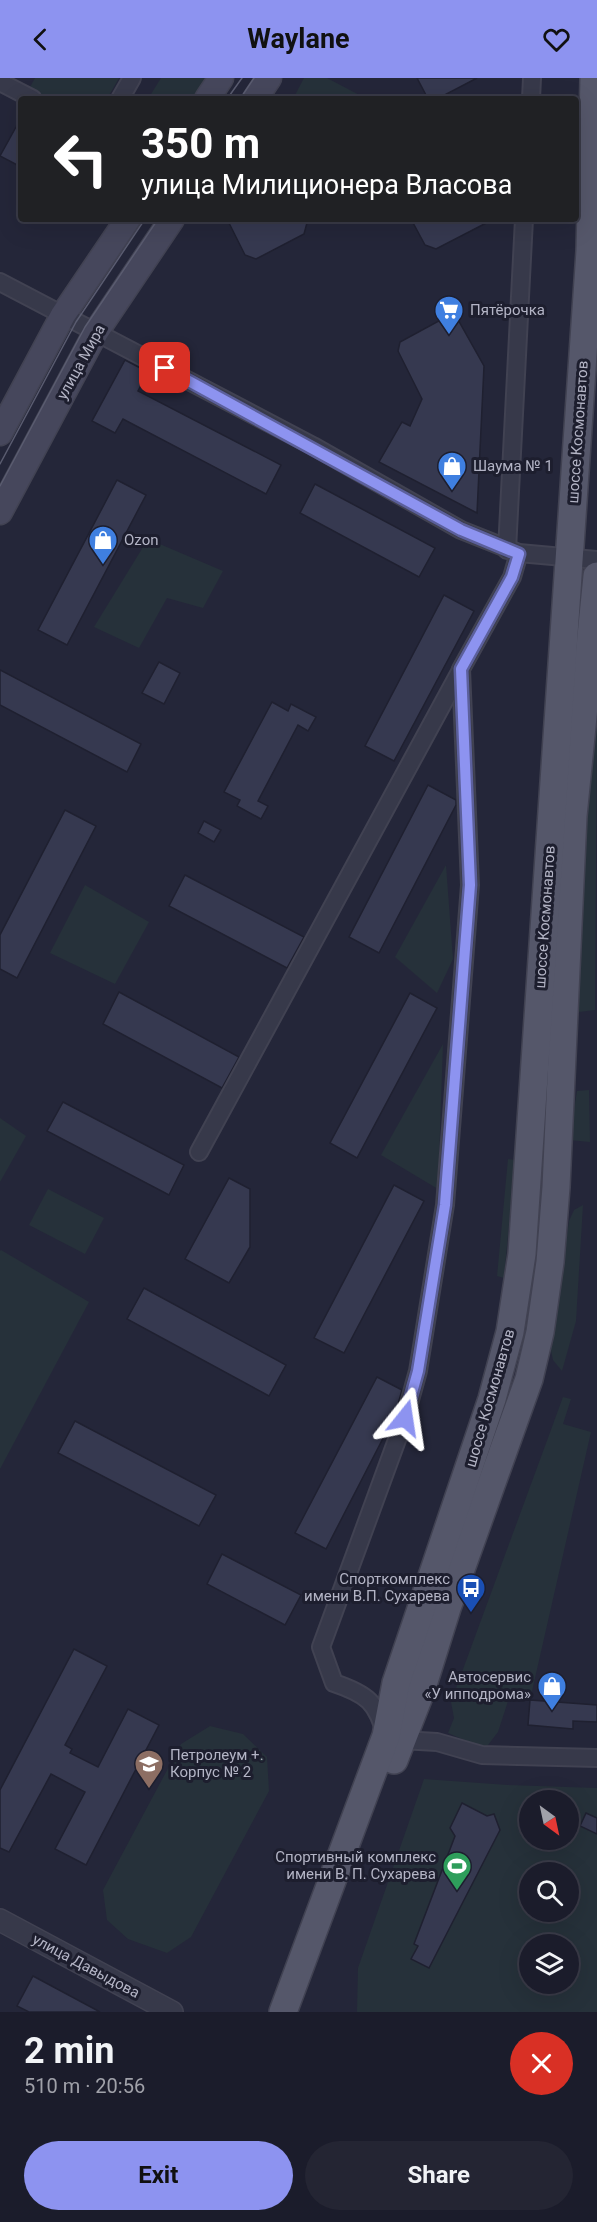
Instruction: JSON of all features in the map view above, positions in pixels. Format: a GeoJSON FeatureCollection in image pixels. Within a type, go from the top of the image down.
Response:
{"type":"FeatureCollection","features":[{"type":"Feature","properties":{"kind":"main road"},"geometry":{"type":"LineString","coordinates":[[209,96],[221,78]]}},
{"type":"Feature","properties":{"kind":"main road"},"geometry":{"type":"LineString","coordinates":[[257,96],[269,78]]}},
{"type":"Feature","properties":{"kind":"main road","name":"шоссе Космонавтов"},"geometry":{"type":"LineString","coordinates":[[302,2012],[394,1738],[396,1683],[492,1400],[513,1311],[522,1254],[590,251],[594,78]]}},
{"type":"Feature","properties":{"kind":"main road"},"geometry":{"type":"LineString","coordinates":[[0,433],[63,315],[126,222]]}},
{"type":"Feature","properties":{"kind":"main road","name":"улица Мира"},"geometry":{"type":"LineString","coordinates":[[0,512],[96,332],[170,222]]}},
{"type":"Feature","properties":{"kind":"main road","name":"шоссе Космонавтов"},"geometry":{"type":"LineString","coordinates":[[283,2012],[394,1738],[421,1691],[455,1586],[529,1379],[540,1332],[550,1262],[556,1187],[573,816],[597,576]]}},
{"type":"Feature","properties":{"kind":"street"},"geometry":{"type":"LineString","coordinates":[[2,78],[0,81],[28,96]]}},
{"type":"Feature","properties":{"kind":"street"},"geometry":{"type":"LineString","coordinates":[[122,96],[132,78]]}},
{"type":"Feature","properties":{"kind":"street"},"geometry":{"type":"LineString","coordinates":[[531,96],[532,78]]}},
{"type":"Feature","properties":{"kind":"street"},"geometry":{"type":"LineString","coordinates":[[199,1152],[512,577],[524,222]]}},
{"type":"Feature","properties":{"kind":"street"},"geometry":{"type":"LineString","coordinates":[[0,282],[313,446],[461,530],[513,552],[597,560]]}},
{"type":"Feature","properties":{"kind":"street"},"geometry":{"type":"LineString","coordinates":[[461,669],[470,885],[445,1205],[418,1371],[405,1418],[321,1647],[334,1683],[362,1693],[380,1713],[394,1738],[437,1742],[482,1755],[597,1758]]}},
{"type":"Feature","properties":{"kind":"street","name":"улица Давыдова"},"geometry":{"type":"LineString","coordinates":[[0,1920],[172,2012]]}},
{"type":"Feature","properties":{"kind":"shaded area"},"geometry":{"type":"Polygon","coordinates":[[[35,78],[119,78],[109,96],[42,96],[29,89],[35,78]]]}},
{"type":"Feature","properties":{"kind":"shaded area"},"geometry":{"type":"Polygon","coordinates":[[[161,78],[207,78],[194,96],[150,96],[161,78]]]}},
{"type":"Feature","properties":{"kind":"shaded area"},"geometry":{"type":"Polygon","coordinates":[[[304,78],[327,78],[361,96],[295,96],[304,78]]]}},
{"type":"Feature","properties":{"kind":"shaded area"},"geometry":{"type":"Polygon","coordinates":[[[148,539],[223,571],[203,608],[167,598],[139,648],[94,627],[148,539]]]}},
{"type":"Feature","properties":{"kind":"shaded area"},"geometry":{"type":"Polygon","coordinates":[[[597,724],[595,1010],[579,1012],[576,940],[579,868],[597,724]]]}},
{"type":"Feature","properties":{"kind":"shaded area"},"geometry":{"type":"Polygon","coordinates":[[[446,865],[453,959],[437,993],[395,957],[446,865]]]}},
{"type":"Feature","properties":{"kind":"shaded area"},"geometry":{"type":"Polygon","coordinates":[[[85,885],[149,922],[115,984],[50,953],[85,885]]]}},
{"type":"Feature","properties":{"kind":"shaded area"},"geometry":{"type":"Polygon","coordinates":[[[443,1044],[438,1189],[381,1155],[443,1044]]]}},
{"type":"Feature","properties":{"kind":"shaded area"},"geometry":{"type":"Polygon","coordinates":[[[589,1090],[590,1142],[569,1140],[577,1091],[589,1090]]]}},
{"type":"Feature","properties":{"kind":"shaded area"},"geometry":{"type":"Polygon","coordinates":[[[0,1118],[26,1136],[0,1182],[0,1118]]]}},
{"type":"Feature","properties":{"kind":"shaded area"},"geometry":{"type":"Polygon","coordinates":[[[508,1159],[515,1160],[504,1278],[497,1276],[508,1159]]]}},
{"type":"Feature","properties":{"kind":"shaded area"},"geometry":{"type":"Polygon","coordinates":[[[48,1189],[104,1218],[85,1254],[29,1225],[48,1189]]]}},
{"type":"Feature","properties":{"kind":"shaded area"},"geometry":{"type":"Polygon","coordinates":[[[583,1205],[576,1321],[562,1371],[553,1360],[550,1346],[569,1221],[574,1210],[583,1205]]]}},
{"type":"Feature","properties":{"kind":"shaded area"},"geometry":{"type":"Polygon","coordinates":[[[0,1251],[89,1302],[0,1469],[0,1251]]]}},
{"type":"Feature","properties":{"kind":"shaded area"},"geometry":{"type":"Polygon","coordinates":[[[563,1397],[571,1399],[563,1424],[591,1432],[530,1700],[509,1698],[498,1732],[485,1749],[448,1733],[454,1718],[451,1702],[563,1397]]]}},
{"type":"Feature","properties":{"kind":"shaded area"},"geometry":{"type":"Polygon","coordinates":[[[210,1726],[243,1734],[267,1757],[269,1791],[191,1937],[167,1953],[128,1939],[107,1920],[103,1890],[181,1744],[210,1726]]]}},
{"type":"Feature","properties":{"kind":"shaded area","name":"Спортивный комплекс имени В. П. Сухарева"},"geometry":{"type":"Polygon","coordinates":[[[424,1779],[597,1788],[597,2012],[357,2012],[358,1968],[424,1779]]]}},
{"type":"Feature","properties":{"kind":"building"},"geometry":{"type":"Polygon","coordinates":[[[417,78],[477,78],[443,96],[426,95],[417,78]]]}},
{"type":"Feature","properties":{"kind":"building"},"geometry":{"type":"Polygon","coordinates":[[[18,123],[18,165],[0,156],[18,123]]]}},
{"type":"Feature","properties":{"kind":"building"},"geometry":{"type":"Polygon","coordinates":[[[228,222],[307,222],[304,234],[256,259],[245,255],[228,222]]]}},
{"type":"Feature","properties":{"kind":"building"},"geometry":{"type":"Polygon","coordinates":[[[413,222],[488,222],[436,249],[425,245],[413,222]]]}},
{"type":"Feature","properties":{"kind":"building"},"geometry":{"type":"Polygon","coordinates":[[[446,317],[457,318],[484,366],[477,513],[379,462],[402,422],[410,426],[422,399],[398,351],[400,342],[446,317]]]}},
{"type":"Feature","properties":{"kind":"building"},"geometry":{"type":"Polygon","coordinates":[[[125,360],[148,372],[138,391],[281,465],[266,494],[123,419],[115,433],[92,421],[125,360]]]}},
{"type":"Feature","properties":{"kind":"building"},"geometry":{"type":"Polygon","coordinates":[[[117,480],[146,495],[67,645],[38,630],[117,480]]]}},
{"type":"Feature","properties":{"kind":"building"},"geometry":{"type":"Polygon","coordinates":[[[315,484],[435,548],[419,577],[300,513],[315,484]]]}},
{"type":"Feature","properties":{"kind":"building"},"geometry":{"type":"Polygon","coordinates":[[[444,595],[474,611],[394,761],[365,746],[444,595]]]}},
{"type":"Feature","properties":{"kind":"building"},"geometry":{"type":"Polygon","coordinates":[[[159,662],[180,673],[164,704],[142,693],[159,662]]]}},
{"type":"Feature","properties":{"kind":"building"},"geometry":{"type":"Polygon","coordinates":[[[0,670],[141,744],[127,772],[0,705],[0,670]]]}},
{"type":"Feature","properties":{"kind":"building"},"geometry":{"type":"Polygon","coordinates":[[[272,702],[288,711],[291,704],[316,717],[308,731],[298,725],[258,801],[268,806],[261,819],[237,806],[240,800],[224,792],[272,702]]]}},
{"type":"Feature","properties":{"kind":"building"},"geometry":{"type":"Polygon","coordinates":[[[428,785],[456,800],[456,805],[379,953],[349,937],[428,785]]]}},
{"type":"Feature","properties":{"kind":"building"},"geometry":{"type":"Polygon","coordinates":[[[65,810],[96,826],[17,978],[0,969],[0,935],[65,810]]]}},
{"type":"Feature","properties":{"kind":"building"},"geometry":{"type":"Polygon","coordinates":[[[204,821],[221,830],[214,842],[198,833],[204,821]]]}},
{"type":"Feature","properties":{"kind":"building"},"geometry":{"type":"Polygon","coordinates":[[[185,875],[304,937],[287,968],[169,906],[185,875]]]}},
{"type":"Feature","properties":{"kind":"building"},"geometry":{"type":"Polygon","coordinates":[[[119,992],[239,1057],[222,1088],[103,1024],[119,992]]]}},
{"type":"Feature","properties":{"kind":"building"},"geometry":{"type":"Polygon","coordinates":[[[410,993],[437,1008],[357,1158],[330,1143],[410,993]]]}},
{"type":"Feature","properties":{"kind":"building"},"geometry":{"type":"Polygon","coordinates":[[[63,1102],[184,1165],[169,1195],[47,1131],[63,1102]]]}},
{"type":"Feature","properties":{"kind":"building"},"geometry":{"type":"Polygon","coordinates":[[[229,1178],[250,1189],[250,1247],[229,1283],[185,1259],[229,1178]]]}},
{"type":"Feature","properties":{"kind":"building"},"geometry":{"type":"Polygon","coordinates":[[[394,1185],[424,1201],[344,1353],[314,1338],[394,1185]]]}},
{"type":"Feature","properties":{"kind":"building"},"geometry":{"type":"Polygon","coordinates":[[[144,1288],[286,1365],[269,1396],[127,1319],[144,1288]]]}},
{"type":"Feature","properties":{"kind":"building"},"geometry":{"type":"Polygon","coordinates":[[[377,1377],[402,1390],[395,1415],[326,1549],[295,1533],[377,1377]]]}},
{"type":"Feature","properties":{"kind":"building"},"geometry":{"type":"Polygon","coordinates":[[[75,1421],[216,1495],[199,1526],[58,1453],[75,1421]]]}},
{"type":"Feature","properties":{"kind":"building"},"geometry":{"type":"Polygon","coordinates":[[[222,1554],[301,1595],[285,1625],[207,1584],[222,1554]]]}},
{"type":"Feature","properties":{"kind":"building"},"geometry":{"type":"Polygon","coordinates":[[[74,1649],[107,1666],[65,1745],[72,1749],[70,1753],[98,1767],[128,1709],[159,1725],[86,1865],[55,1849],[85,1792],[51,1774],[9,1852],[0,1848],[0,1790],[74,1649]]]}},
{"type":"Feature","properties":{"kind":"building","name":"Автосервис «У ипподрома»"},"geometry":{"type":"Polygon","coordinates":[[[530,1700],[597,1705],[597,1722],[573,1721],[573,1729],[528,1725],[530,1700]]]}},
{"type":"Feature","properties":{"kind":"building"},"geometry":{"type":"Polygon","coordinates":[[[462,1803],[487,1816],[494,1814],[500,1830],[429,1968],[411,1959],[418,1946],[414,1944],[455,1836],[450,1828],[462,1803]]]}},
{"type":"Feature","properties":{"kind":"building"},"geometry":{"type":"Polygon","coordinates":[[[586,1813],[597,1818],[597,1834],[580,1826],[586,1813]]]}},
{"type":"Feature","properties":{"kind":"building"},"geometry":{"type":"Polygon","coordinates":[[[33,1976],[100,2012],[29,2012],[17,2006],[33,1976]]]}},
{"type":"Feature","properties":{"kind":"tram line"},"geometry":{"type":"LineString","coordinates":[[229,96],[242,78]]}},
{"type":"Feature","properties":{"kind":"tram line"},"geometry":{"type":"LineString","coordinates":[[242,96],[254,78]]}},
{"type":"Feature","properties":{"kind":"tram line"},"geometry":{"type":"LineString","coordinates":[[0,464],[76,322],[143,222]]}},
{"type":"Feature","properties":{"kind":"tram line"},"geometry":{"type":"LineString","coordinates":[[0,486],[85,327],[156,222]]}},
{"type":"Feature","properties":{"kind":"place","name":"Пятёрочка"},"geometry":{"type":"Point","coordinates":[449,336]}},
{"type":"Feature","properties":{"kind":"place","name":"Шаума № 1"},"geometry":{"type":"Point","coordinates":[452,492]}},
{"type":"Feature","properties":{"kind":"place","name":"Ozon"},"geometry":{"type":"Point","coordinates":[103,566]}},
{"type":"Feature","properties":{"kind":"place","name":"Спорткомплекс имени В.П. Сухарева"},"geometry":{"type":"Point","coordinates":[471,1614]}},
{"type":"Feature","properties":{"kind":"place","name":"Автосервис «У ипподрома»"},"geometry":{"type":"Point","coordinates":[552,1712]}},
{"type":"Feature","properties":{"kind":"place","name":"Петролеум +. Корпус № 2"},"geometry":{"type":"Point","coordinates":[149,1790]}},
{"type":"Feature","properties":{"kind":"place","name":"Спортивный комплекс имени В. П. Сухарева"},"geometry":{"type":"Point","coordinates":[457,1892]}},
{"type":"Feature","properties":{"kind":"route"},"geometry":{"type":"LineString","coordinates":[[165,368],[313,446],[461,530],[519,554],[512,577],[461,669],[470,885],[445,1205],[418,1371],[405,1418]]}}]}
